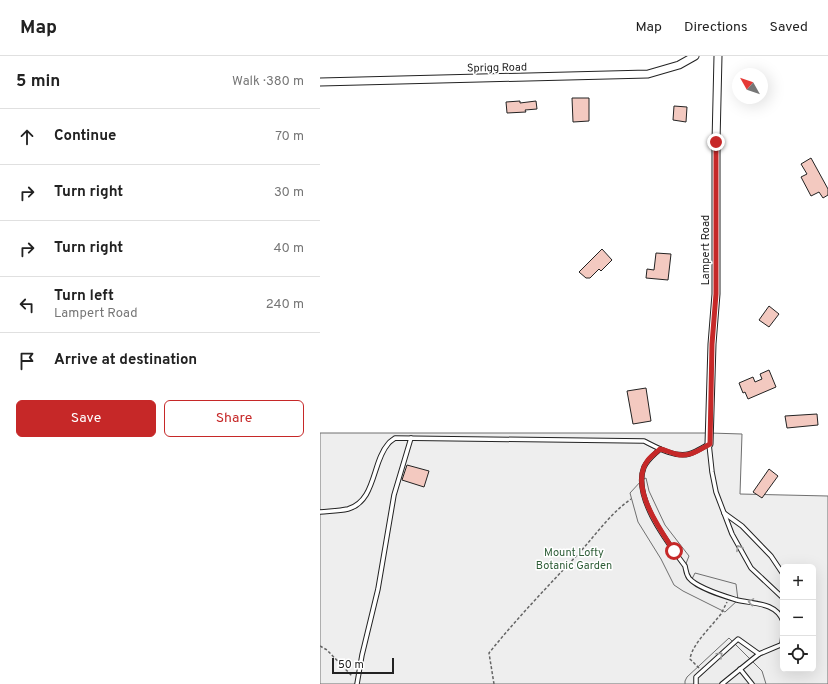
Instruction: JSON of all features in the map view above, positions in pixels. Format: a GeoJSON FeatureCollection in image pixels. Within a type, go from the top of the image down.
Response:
{"type":"FeatureCollection","features":[{"type":"Feature","properties":{"kind":"street","name":"Sprigg Road"},"geometry":{"type":"LineString","coordinates":[[320,82],[648,74],[679,65],[695,56]]}},
{"type":"Feature","properties":{"kind":"street","name":"Lampert Road"},"geometry":{"type":"LineString","coordinates":[[710,444],[712,344],[716,294],[716,142],[718,56]]}},
{"type":"Feature","properties":{"kind":"lane"},"geometry":{"type":"LineString","coordinates":[[320,512],[348,509],[360,503],[368,491],[384,449],[388,443],[395,438],[644,441],[660,449],[685,455],[695,452],[710,444],[712,472],[716,492],[732,534],[751,568],[780,595]]}},
{"type":"Feature","properties":{"kind":"lane"},"geometry":{"type":"LineString","coordinates":[[357,683],[362,655],[378,589],[394,495],[411,438]]}},
{"type":"Feature","properties":{"kind":"lane"},"geometry":{"type":"LineString","coordinates":[[660,449],[648,460],[642,476],[644,497],[662,532],[685,566],[689,578],[705,588],[729,597],[767,606],[778,613],[780,616]]}},
{"type":"Feature","properties":{"kind":"lane"},"geometry":{"type":"LineString","coordinates":[[723,512],[742,526],[771,556],[780,570]]}},
{"type":"Feature","properties":{"kind":"lane"},"geometry":{"type":"LineString","coordinates":[[696,684],[696,677],[738,639],[759,654]]}},
{"type":"Feature","properties":{"kind":"lane"},"geometry":{"type":"LineString","coordinates":[[723,684],[759,654],[780,645]]}},
{"type":"Feature","properties":{"kind":"lane"},"geometry":{"type":"LineString","coordinates":[[740,669],[752,684]]}},
{"type":"Feature","properties":{"kind":"path"},"geometry":{"type":"LineString","coordinates":[[494,684],[489,653],[601,527],[631,498]]}},
{"type":"Feature","properties":{"kind":"path"},"geometry":{"type":"LineString","coordinates":[[703,671],[690,659],[691,655],[721,613],[729,597]]}},
{"type":"Feature","properties":{"kind":"path"},"geometry":{"type":"LineString","coordinates":[[320,646],[327,650],[357,683]]}},
{"type":"Feature","properties":{"kind":"green space","name":"Mount Lofty Botanic Garden"},"geometry":{"type":"Polygon","coordinates":[[[320,433],[742,434],[740,494],[828,496],[828,684],[320,684],[320,433]]]}},
{"type":"Feature","properties":{"kind":"shaded area"},"geometry":{"type":"Polygon","coordinates":[[[646,478],[649,491],[665,525],[689,556],[685,566],[686,572],[692,579],[695,573],[736,584],[738,600],[725,612],[674,585],[661,559],[638,522],[630,493],[642,480],[646,478]]]}},
{"type":"Feature","properties":{"kind":"shaded area"},"geometry":{"type":"Polygon","coordinates":[[[729,638],[762,671],[766,684],[685,684],[687,677],[729,638]]]}},
{"type":"Feature","properties":{"kind":"building"},"geometry":{"type":"Polygon","coordinates":[[[572,98],[589,98],[589,121],[573,122],[572,98]]]}},
{"type":"Feature","properties":{"kind":"building"},"geometry":{"type":"Polygon","coordinates":[[[520,101],[520,103],[536,101],[537,109],[525,110],[526,112],[507,113],[506,102],[520,101]]]}},
{"type":"Feature","properties":{"kind":"building"},"geometry":{"type":"Polygon","coordinates":[[[674,106],[687,107],[686,122],[673,120],[674,106]]]}},
{"type":"Feature","properties":{"kind":"building"},"geometry":{"type":"Polygon","coordinates":[[[811,158],[828,189],[828,195],[823,198],[819,192],[811,196],[801,177],[807,174],[801,164],[811,158]]]}},
{"type":"Feature","properties":{"kind":"building"},"geometry":{"type":"Polygon","coordinates":[[[602,249],[612,260],[601,271],[599,269],[590,278],[586,278],[579,272],[602,249]]]}},
{"type":"Feature","properties":{"kind":"building"},"geometry":{"type":"Polygon","coordinates":[[[656,253],[671,254],[668,280],[646,278],[647,269],[654,270],[656,253]]]}},
{"type":"Feature","properties":{"kind":"building"},"geometry":{"type":"Polygon","coordinates":[[[769,306],[779,314],[769,327],[759,320],[769,306]]]}},
{"type":"Feature","properties":{"kind":"building"},"geometry":{"type":"Polygon","coordinates":[[[769,370],[776,387],[748,399],[745,392],[743,393],[739,383],[753,377],[755,382],[762,379],[760,374],[769,370]]]}},
{"type":"Feature","properties":{"kind":"building"},"geometry":{"type":"Polygon","coordinates":[[[646,388],[651,421],[633,424],[627,391],[646,388]]]}},
{"type":"Feature","properties":{"kind":"building"},"geometry":{"type":"Polygon","coordinates":[[[817,414],[818,425],[787,428],[785,416],[817,414]]]}},
{"type":"Feature","properties":{"kind":"building"},"geometry":{"type":"Polygon","coordinates":[[[407,465],[429,471],[424,487],[402,480],[407,465]]]}},
{"type":"Feature","properties":{"kind":"building"},"geometry":{"type":"Polygon","coordinates":[[[769,469],[778,476],[762,498],[753,492],[769,469]]]}},
{"type":"Feature","properties":{"kind":"route"},"geometry":{"type":"LineString","coordinates":[[674,551],[651,513],[644,497],[642,476],[648,460],[660,449],[685,455],[695,452],[710,444],[712,344],[716,294],[716,142]]}}]}
